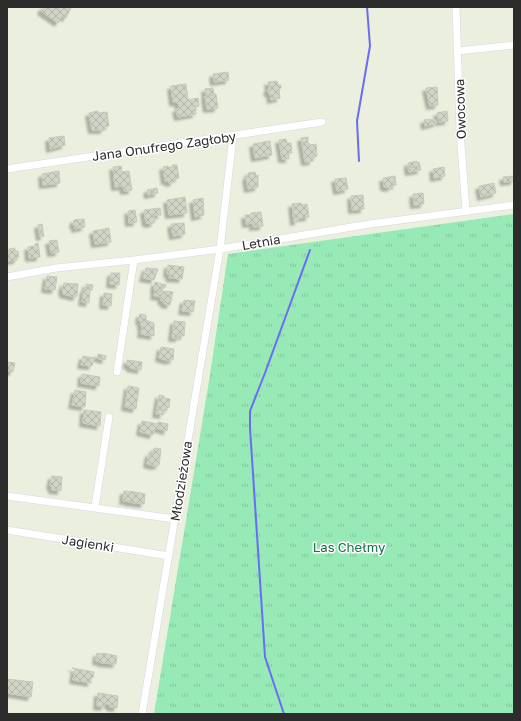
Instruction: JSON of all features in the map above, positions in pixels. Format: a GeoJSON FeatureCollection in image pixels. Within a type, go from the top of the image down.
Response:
{"type":"FeatureCollection","features":[{"type":"Feature","properties":{"kind":"street","name":"Owocowa"},"geometry":{"type":"LineString","coordinates":[[456,7],[460,131],[466,211]]}},
{"type":"Feature","properties":{"kind":"street"},"geometry":{"type":"LineString","coordinates":[[457,51],[514,45]]}},
{"type":"Feature","properties":{"kind":"street","name":"Jana Onufrego Zagłoby"},"geometry":{"type":"LineString","coordinates":[[7,168],[322,122]]}},
{"type":"Feature","properties":{"kind":"street","name":"Młodzieżowa"},"geometry":{"type":"LineString","coordinates":[[142,714],[220,249],[233,136]]}},
{"type":"Feature","properties":{"kind":"street","name":"Letnia"},"geometry":{"type":"LineString","coordinates":[[7,276],[56,268],[220,249],[370,224],[514,205]]}},
{"type":"Feature","properties":{"kind":"street"},"geometry":{"type":"LineString","coordinates":[[117,372],[134,260]]}},
{"type":"Feature","properties":{"kind":"street"},"geometry":{"type":"LineString","coordinates":[[96,508],[109,417]]}},
{"type":"Feature","properties":{"kind":"street"},"geometry":{"type":"LineString","coordinates":[[7,496],[175,519]]}},
{"type":"Feature","properties":{"kind":"street","name":"Jagienki"},"geometry":{"type":"LineString","coordinates":[[7,530],[169,556]]}},
{"type":"Feature","properties":{"kind":"green space","name":"Las Chełmy"},"geometry":{"type":"Polygon","coordinates":[[[514,214],[514,714],[154,714],[209,381],[228,254],[514,214]]]}},
{"type":"Feature","properties":{"kind":"building"},"geometry":{"type":"Polygon","coordinates":[[[43,7],[56,7],[62,10],[63,7],[71,8],[66,18],[62,16],[58,23],[41,11],[43,7]]]}},
{"type":"Feature","properties":{"kind":"building"},"geometry":{"type":"Polygon","coordinates":[[[228,72],[229,80],[214,82],[213,74],[228,72]]]}},
{"type":"Feature","properties":{"kind":"building"},"geometry":{"type":"Polygon","coordinates":[[[277,81],[278,85],[281,85],[281,88],[279,89],[280,98],[271,100],[270,93],[268,93],[267,90],[269,89],[268,82],[277,81]]]}},
{"type":"Feature","properties":{"kind":"building"},"geometry":{"type":"Polygon","coordinates":[[[186,84],[188,100],[198,98],[199,106],[195,107],[196,114],[178,117],[176,109],[179,109],[179,103],[173,102],[171,86],[186,84]]]}},
{"type":"Feature","properties":{"kind":"building"},"geometry":{"type":"Polygon","coordinates":[[[437,87],[438,105],[430,106],[426,88],[437,87]]]}},
{"type":"Feature","properties":{"kind":"building"},"geometry":{"type":"Polygon","coordinates":[[[213,88],[214,95],[206,96],[205,89],[213,88]]]}},
{"type":"Feature","properties":{"kind":"building"},"geometry":{"type":"Polygon","coordinates":[[[216,94],[218,108],[207,109],[205,96],[216,94]]]}},
{"type":"Feature","properties":{"kind":"building"},"geometry":{"type":"Polygon","coordinates":[[[98,111],[98,113],[107,112],[109,126],[104,127],[104,130],[92,130],[89,113],[98,111]]]}},
{"type":"Feature","properties":{"kind":"building"},"geometry":{"type":"Polygon","coordinates":[[[447,111],[448,121],[439,122],[437,113],[447,111]]]}},
{"type":"Feature","properties":{"kind":"building"},"geometry":{"type":"Polygon","coordinates":[[[424,120],[436,120],[437,123],[425,126],[424,120]]]}},
{"type":"Feature","properties":{"kind":"building"},"geometry":{"type":"Polygon","coordinates":[[[64,136],[65,145],[50,149],[49,138],[64,136]]]}},
{"type":"Feature","properties":{"kind":"building"},"geometry":{"type":"Polygon","coordinates":[[[308,137],[308,143],[311,145],[316,144],[317,156],[312,157],[313,161],[305,162],[301,138],[308,137]]]}},
{"type":"Feature","properties":{"kind":"building"},"geometry":{"type":"Polygon","coordinates":[[[286,139],[287,143],[291,143],[292,153],[288,153],[289,159],[282,159],[279,140],[286,139]]]}},
{"type":"Feature","properties":{"kind":"building"},"geometry":{"type":"Polygon","coordinates":[[[270,141],[272,155],[255,158],[253,144],[270,141]]]}},
{"type":"Feature","properties":{"kind":"building"},"geometry":{"type":"Polygon","coordinates":[[[417,161],[417,163],[419,162],[420,166],[408,168],[408,163],[417,161]]]}},
{"type":"Feature","properties":{"kind":"building"},"geometry":{"type":"Polygon","coordinates":[[[172,165],[177,165],[179,178],[173,179],[174,182],[169,183],[168,181],[165,181],[163,167],[168,166],[169,168],[173,167],[172,165]]]}},
{"type":"Feature","properties":{"kind":"building"},"geometry":{"type":"Polygon","coordinates":[[[121,166],[122,172],[129,171],[132,190],[124,191],[123,186],[115,187],[113,167],[121,166]]]}},
{"type":"Feature","properties":{"kind":"building"},"geometry":{"type":"Polygon","coordinates":[[[420,166],[421,170],[409,172],[408,168],[420,166]]]}},
{"type":"Feature","properties":{"kind":"building"},"geometry":{"type":"Polygon","coordinates":[[[444,167],[445,176],[434,178],[433,169],[444,167]]]}},
{"type":"Feature","properties":{"kind":"building"},"geometry":{"type":"Polygon","coordinates":[[[59,171],[60,183],[43,185],[42,174],[59,171]]]}},
{"type":"Feature","properties":{"kind":"building"},"geometry":{"type":"Polygon","coordinates":[[[255,172],[256,176],[258,175],[258,187],[248,189],[246,177],[248,177],[248,173],[255,172]]]}},
{"type":"Feature","properties":{"kind":"building"},"geometry":{"type":"Polygon","coordinates":[[[395,176],[396,185],[391,186],[391,188],[384,187],[383,178],[395,176]]]}},
{"type":"Feature","properties":{"kind":"building"},"geometry":{"type":"Polygon","coordinates":[[[514,176],[514,181],[504,182],[503,177],[514,176]]]}},
{"type":"Feature","properties":{"kind":"building"},"geometry":{"type":"Polygon","coordinates":[[[346,178],[348,189],[337,191],[335,179],[346,178]]]}},
{"type":"Feature","properties":{"kind":"building"},"geometry":{"type":"Polygon","coordinates":[[[494,183],[496,193],[481,197],[479,186],[494,183]]]}},
{"type":"Feature","properties":{"kind":"building"},"geometry":{"type":"Polygon","coordinates":[[[157,188],[158,193],[148,195],[147,190],[157,188]]]}},
{"type":"Feature","properties":{"kind":"building"},"geometry":{"type":"Polygon","coordinates":[[[423,193],[424,204],[414,205],[413,194],[423,193]]]}},
{"type":"Feature","properties":{"kind":"building"},"geometry":{"type":"Polygon","coordinates":[[[363,195],[364,209],[352,210],[351,196],[363,195]]]}},
{"type":"Feature","properties":{"kind":"building"},"geometry":{"type":"Polygon","coordinates":[[[185,197],[187,213],[169,215],[167,200],[185,197]]]}},
{"type":"Feature","properties":{"kind":"building"},"geometry":{"type":"Polygon","coordinates":[[[203,198],[204,215],[195,217],[193,200],[203,198]]]}},
{"type":"Feature","properties":{"kind":"building"},"geometry":{"type":"Polygon","coordinates":[[[301,203],[302,205],[307,204],[309,217],[298,218],[298,221],[294,222],[292,204],[301,203]]]}},
{"type":"Feature","properties":{"kind":"building"},"geometry":{"type":"Polygon","coordinates":[[[160,208],[161,215],[154,215],[155,222],[151,224],[146,223],[144,210],[160,208]]]}},
{"type":"Feature","properties":{"kind":"building"},"geometry":{"type":"Polygon","coordinates":[[[135,210],[137,222],[129,223],[128,211],[135,210]]]}},
{"type":"Feature","properties":{"kind":"building"},"geometry":{"type":"Polygon","coordinates":[[[261,212],[263,226],[253,227],[253,223],[246,224],[245,215],[261,212]]]}},
{"type":"Feature","properties":{"kind":"building"},"geometry":{"type":"Polygon","coordinates":[[[84,219],[85,227],[75,229],[75,225],[73,225],[74,220],[84,219]]]}},
{"type":"Feature","properties":{"kind":"building"},"geometry":{"type":"Polygon","coordinates":[[[184,223],[185,234],[173,236],[171,224],[184,223]]]}},
{"type":"Feature","properties":{"kind":"building"},"geometry":{"type":"Polygon","coordinates":[[[42,224],[44,236],[40,237],[38,225],[42,224]]]}},
{"type":"Feature","properties":{"kind":"building"},"geometry":{"type":"Polygon","coordinates":[[[109,228],[111,242],[95,244],[93,231],[109,228]]]}},
{"type":"Feature","properties":{"kind":"building"},"geometry":{"type":"Polygon","coordinates":[[[57,240],[59,252],[51,253],[49,241],[57,240]]]}},
{"type":"Feature","properties":{"kind":"building"},"geometry":{"type":"Polygon","coordinates":[[[38,243],[40,257],[29,258],[28,247],[35,246],[35,244],[38,243]]]}},
{"type":"Feature","properties":{"kind":"building"},"geometry":{"type":"Polygon","coordinates":[[[15,248],[15,251],[18,251],[19,257],[17,257],[17,260],[7,261],[7,252],[9,252],[9,249],[15,248]]]}},
{"type":"Feature","properties":{"kind":"building"},"geometry":{"type":"Polygon","coordinates":[[[168,265],[184,267],[182,279],[169,278],[170,274],[167,274],[168,265]]]}},
{"type":"Feature","properties":{"kind":"building"},"geometry":{"type":"Polygon","coordinates":[[[146,268],[158,269],[154,280],[143,278],[146,268]]]}},
{"type":"Feature","properties":{"kind":"building"},"geometry":{"type":"Polygon","coordinates":[[[111,273],[120,273],[119,285],[110,284],[111,273]]]}},
{"type":"Feature","properties":{"kind":"building"},"geometry":{"type":"Polygon","coordinates":[[[47,276],[57,277],[55,290],[45,289],[47,276]]]}},
{"type":"Feature","properties":{"kind":"building"},"geometry":{"type":"Polygon","coordinates":[[[155,282],[166,285],[165,288],[162,288],[162,291],[154,290],[155,282]]]}},
{"type":"Feature","properties":{"kind":"building"},"geometry":{"type":"Polygon","coordinates":[[[64,283],[78,284],[77,296],[75,297],[63,294],[62,287],[64,283]]]}},
{"type":"Feature","properties":{"kind":"building"},"geometry":{"type":"Polygon","coordinates":[[[86,284],[93,285],[92,290],[90,290],[89,303],[82,302],[86,284]]]}},
{"type":"Feature","properties":{"kind":"building"},"geometry":{"type":"Polygon","coordinates":[[[155,290],[166,292],[164,302],[161,301],[162,297],[154,296],[155,290]]]}},
{"type":"Feature","properties":{"kind":"building"},"geometry":{"type":"Polygon","coordinates":[[[166,291],[173,292],[170,305],[164,304],[166,291]]]}},
{"type":"Feature","properties":{"kind":"building"},"geometry":{"type":"Polygon","coordinates":[[[104,293],[112,294],[111,306],[103,305],[104,293]]]}},
{"type":"Feature","properties":{"kind":"building"},"geometry":{"type":"Polygon","coordinates":[[[184,300],[195,301],[193,312],[182,311],[184,300]]]}},
{"type":"Feature","properties":{"kind":"building"},"geometry":{"type":"Polygon","coordinates":[[[140,314],[146,315],[146,320],[154,323],[154,336],[141,334],[142,326],[141,321],[139,321],[140,314]]]}},
{"type":"Feature","properties":{"kind":"building"},"geometry":{"type":"Polygon","coordinates":[[[174,321],[185,322],[184,336],[179,335],[179,338],[172,338],[174,321]]]}},
{"type":"Feature","properties":{"kind":"building"},"geometry":{"type":"Polygon","coordinates":[[[161,347],[174,349],[173,360],[169,361],[159,358],[161,347]]]}},
{"type":"Feature","properties":{"kind":"building"},"geometry":{"type":"Polygon","coordinates":[[[98,354],[106,356],[105,360],[97,358],[98,354]]]}},
{"type":"Feature","properties":{"kind":"building"},"geometry":{"type":"Polygon","coordinates":[[[83,356],[94,358],[92,366],[81,365],[83,356]]]}},
{"type":"Feature","properties":{"kind":"building"},"geometry":{"type":"Polygon","coordinates":[[[127,360],[142,362],[141,370],[130,368],[130,366],[127,365],[127,360]]]}},
{"type":"Feature","properties":{"kind":"building"},"geometry":{"type":"Polygon","coordinates":[[[7,362],[15,363],[13,372],[7,371],[7,362]]]}},
{"type":"Feature","properties":{"kind":"building"},"geometry":{"type":"Polygon","coordinates":[[[82,374],[100,377],[99,386],[81,383],[82,374]]]}},
{"type":"Feature","properties":{"kind":"building"},"geometry":{"type":"Polygon","coordinates":[[[128,386],[139,388],[136,409],[125,407],[128,386]]]}},
{"type":"Feature","properties":{"kind":"building"},"geometry":{"type":"Polygon","coordinates":[[[75,390],[86,392],[85,407],[72,405],[75,390]]]}},
{"type":"Feature","properties":{"kind":"building"},"geometry":{"type":"Polygon","coordinates":[[[159,395],[170,399],[169,408],[167,407],[167,410],[164,409],[163,415],[156,414],[159,395]]]}},
{"type":"Feature","properties":{"kind":"building"},"geometry":{"type":"Polygon","coordinates":[[[84,410],[101,412],[100,426],[83,423],[84,410]]]}},
{"type":"Feature","properties":{"kind":"building"},"geometry":{"type":"Polygon","coordinates":[[[142,421],[168,424],[167,431],[155,428],[153,435],[140,432],[142,421]]]}},
{"type":"Feature","properties":{"kind":"building"},"geometry":{"type":"Polygon","coordinates":[[[154,448],[161,449],[159,465],[154,466],[147,464],[149,453],[153,454],[154,448]]]}},
{"type":"Feature","properties":{"kind":"building"},"geometry":{"type":"Polygon","coordinates":[[[52,476],[62,477],[61,491],[52,490],[52,486],[50,486],[52,476]]]}},
{"type":"Feature","properties":{"kind":"building"},"geometry":{"type":"Polygon","coordinates":[[[124,491],[135,492],[133,501],[123,501],[124,491]]]}},
{"type":"Feature","properties":{"kind":"building"},"geometry":{"type":"Polygon","coordinates":[[[135,492],[145,494],[144,504],[128,502],[133,501],[135,492]]]}},
{"type":"Feature","properties":{"kind":"building"},"geometry":{"type":"Polygon","coordinates":[[[97,653],[117,656],[116,664],[101,663],[96,661],[97,653]]]}},
{"type":"Feature","properties":{"kind":"building"},"geometry":{"type":"Polygon","coordinates":[[[72,668],[94,672],[93,678],[91,677],[90,682],[92,683],[73,680],[75,669],[72,668]]]}},
{"type":"Feature","properties":{"kind":"building"},"geometry":{"type":"Polygon","coordinates":[[[7,679],[33,682],[31,697],[7,693],[7,679]]]}},
{"type":"Feature","properties":{"kind":"building"},"geometry":{"type":"Polygon","coordinates":[[[98,693],[118,696],[117,708],[110,707],[110,705],[105,703],[104,707],[97,706],[98,693]]]}},
{"type":"Feature","properties":{"kind":"waterway"},"geometry":{"type":"LineString","coordinates":[[359,161],[357,121],[370,46],[367,7]]}},
{"type":"Feature","properties":{"kind":"waterway"},"geometry":{"type":"LineString","coordinates":[[284,714],[265,657],[250,411],[310,250]]}}]}
